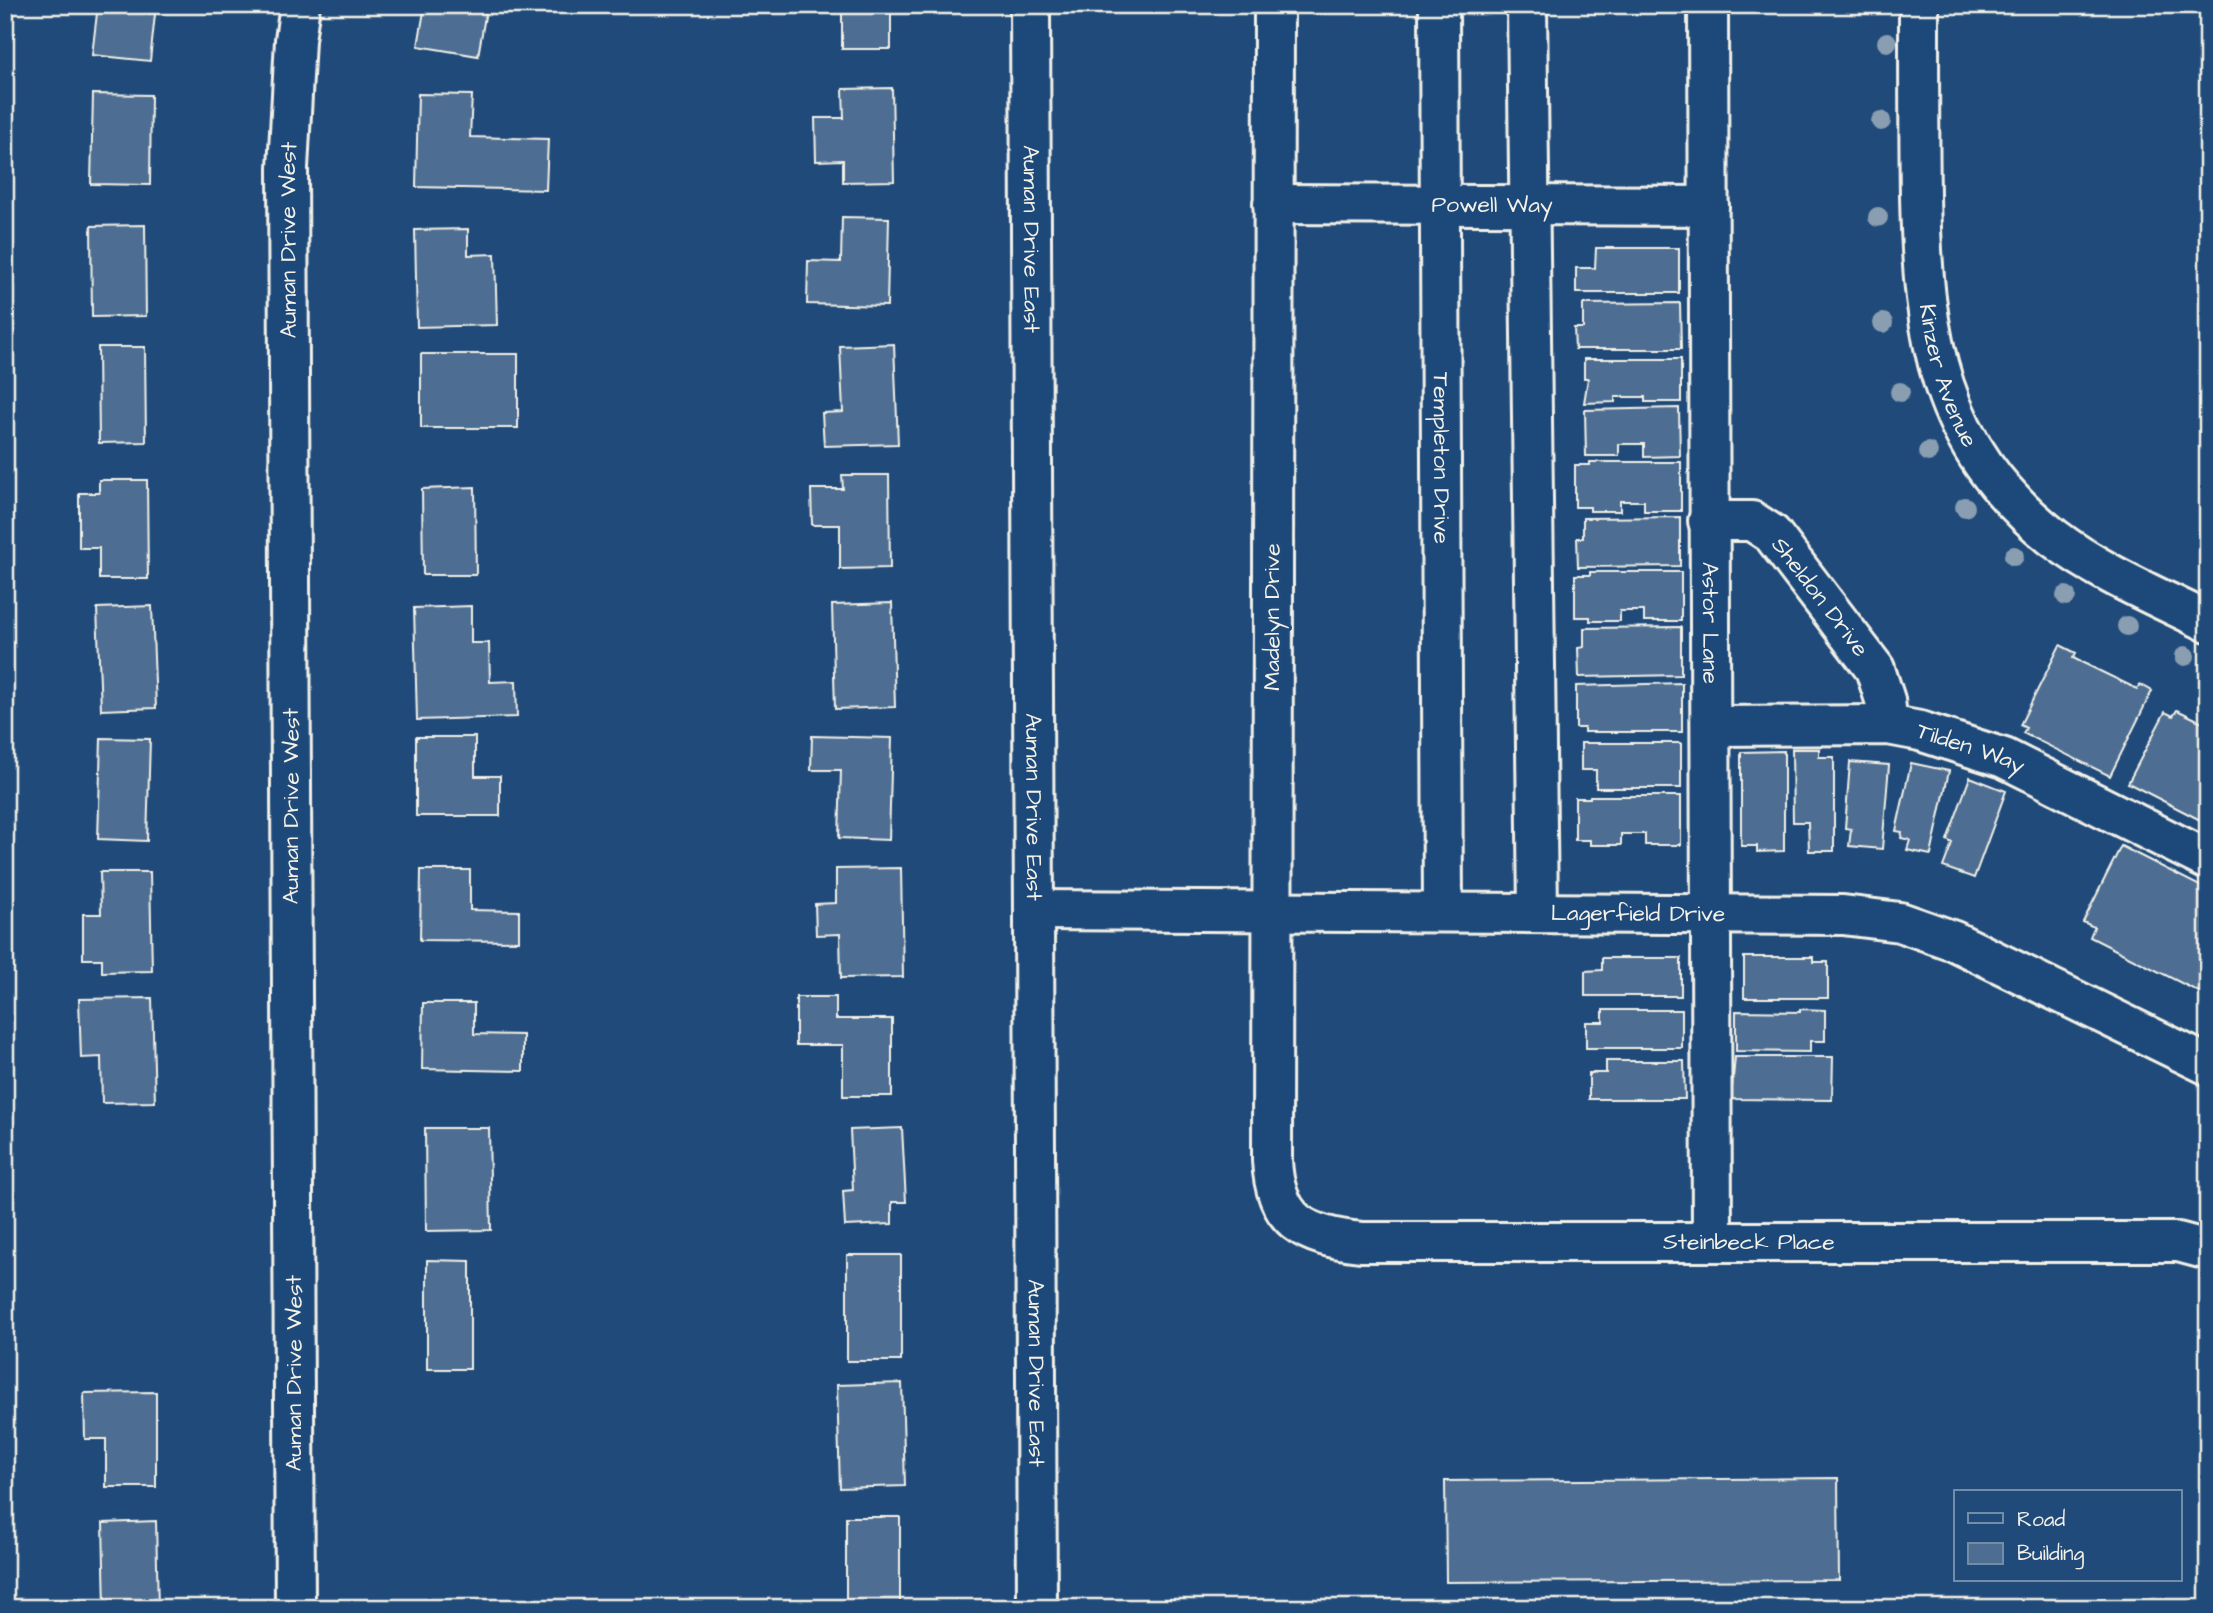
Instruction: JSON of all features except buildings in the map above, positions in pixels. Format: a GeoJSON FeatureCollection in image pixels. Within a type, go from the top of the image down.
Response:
{"type":"FeatureCollection","features":[{"type":"Feature","properties":{"kind":"street","name":"Auman Drive West"},"geometry":{"type":"LineString","coordinates":[[295,1608],[288,168],[295,40],[300,5]]}},
{"type":"Feature","properties":{"kind":"street","name":"Auman Drive East"},"geometry":{"type":"LineString","coordinates":[[1030,5],[1037,1608]]}},
{"type":"Feature","properties":{"kind":"street","name":"Madelyn Drive"},"geometry":{"type":"LineString","coordinates":[[1274,5],[1271,914],[1273,1178],[1277,1197],[1295,1222]]}},
{"type":"Feature","properties":{"kind":"street","name":"Templeton Drive"},"geometry":{"type":"LineString","coordinates":[[1439,5],[1443,912]]}},
{"type":"Feature","properties":{"kind":"street"},"geometry":{"type":"LineString","coordinates":[[1527,5],[1538,912]]}},
{"type":"Feature","properties":{"kind":"street","name":"Astor Lane"},"geometry":{"type":"LineString","coordinates":[[1708,5],[1712,1241]]}},
{"type":"Feature","properties":{"kind":"street","name":"Kinzer Avenue"},"geometry":{"type":"LineString","coordinates":[[1919,5],[1924,296],[1931,344],[1955,417],[1977,456],[1997,483],[2054,537],[2085,559],[2208,622]]}},
{"type":"Feature","properties":{"kind":"street","name":"Powell Way"},"geometry":{"type":"LineString","coordinates":[[1273,204],[1709,206]]}},
{"type":"Feature","properties":{"kind":"street","name":"Sheldon Drive"},"geometry":{"type":"LineString","coordinates":[[1708,521],[1752,521],[1772,534],[1875,669],[1885,700],[1888,725]]}},
{"type":"Feature","properties":{"kind":"street","name":"Tilden Way"},"geometry":{"type":"LineString","coordinates":[[1712,726],[1888,725],[1961,743],[2004,758],[2208,860]]}},
{"type":"Feature","properties":{"kind":"street","name":"Lagerfield Drive"},"geometry":{"type":"LineString","coordinates":[[1034,910],[1271,914],[1538,912],[1843,915],[1900,922],[1954,941],[2208,1065]]}},
{"type":"Feature","properties":{"kind":"street","name":"Steinbeck Place"},"geometry":{"type":"LineString","coordinates":[[1295,1222],[1329,1238],[1362,1242],[2178,1242],[2208,1250]]}}]}
